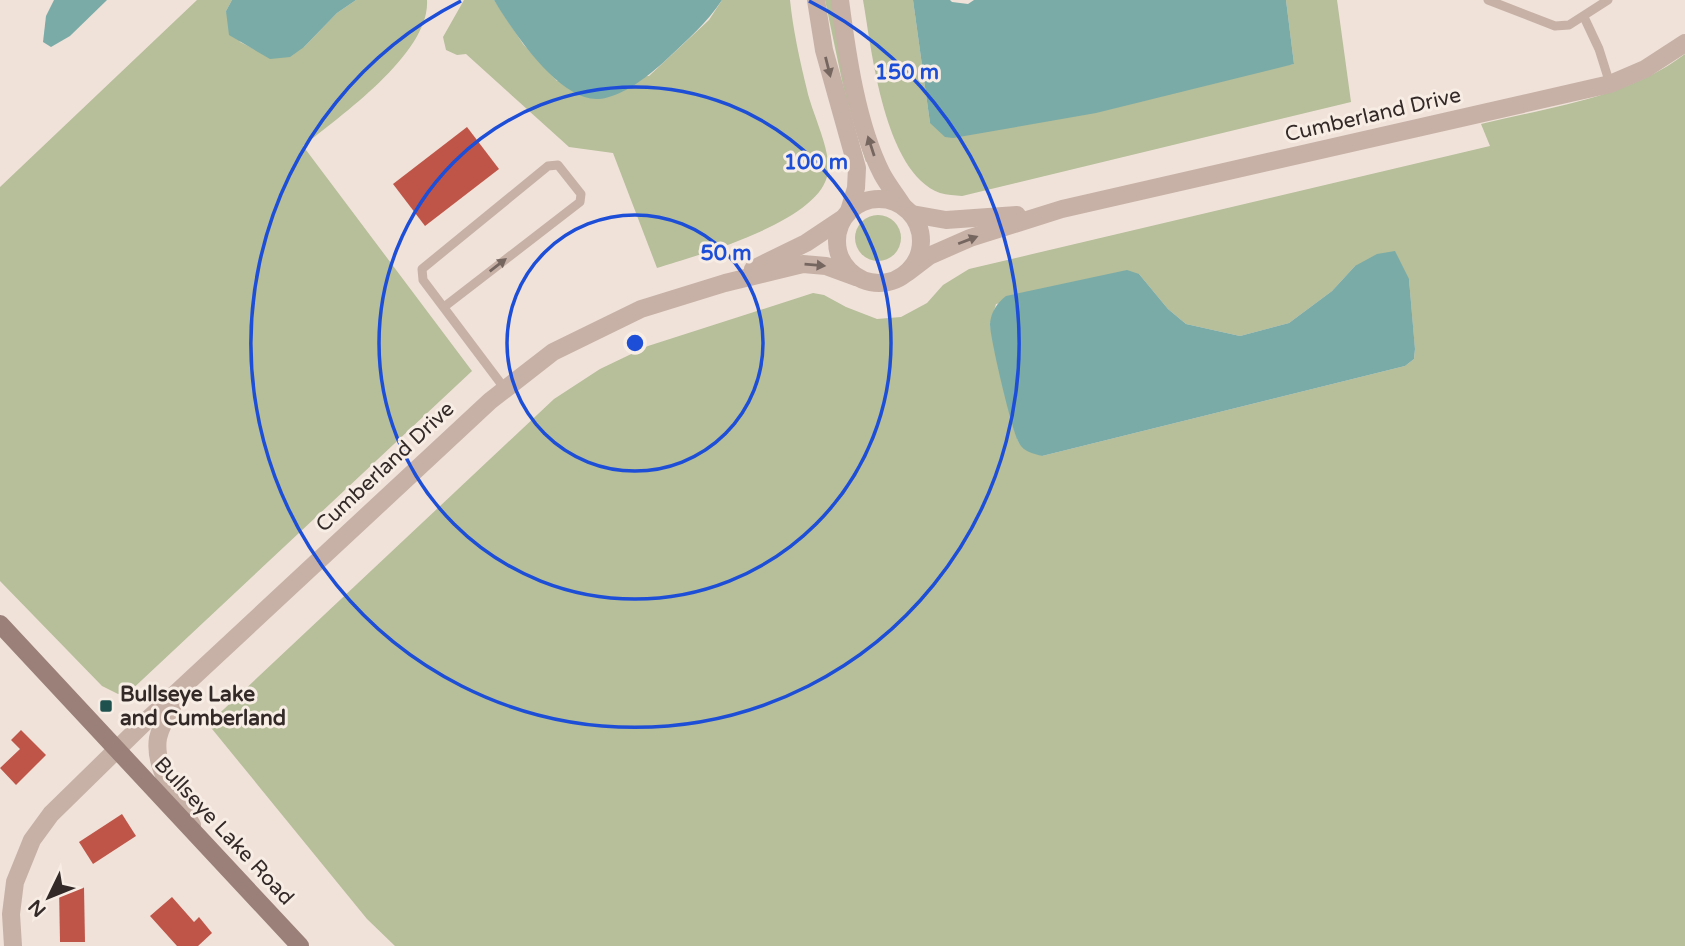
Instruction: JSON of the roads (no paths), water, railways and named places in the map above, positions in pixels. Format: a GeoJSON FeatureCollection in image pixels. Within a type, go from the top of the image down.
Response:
{"type":"FeatureCollection","features":[{"type":"Feature","properties":{"kind":"street"},"geometry":{"type":"LineString","coordinates":[[816,0],[834,92],[856,161],[856,187],[838,230],[837,254],[856,277],[883,283],[897,280],[917,261],[921,247],[918,224],[883,176],[874,155],[846,49],[840,0]]}},
{"type":"Feature","properties":{"kind":"street","name":"Cumberland Drive"},"geometry":{"type":"LineString","coordinates":[[908,272],[929,256],[970,238],[1062,209],[1610,83],[1645,69],[1685,43]]}},
{"type":"Feature","properties":{"kind":"street"},"geometry":{"type":"LineString","coordinates":[[845,215],[860,202],[871,199],[893,200],[908,210]]}},
{"type":"Feature","properties":{"kind":"street","name":"Cumberland Drive"},"geometry":{"type":"LineString","coordinates":[[908,210],[946,220],[992,218],[1062,209]]}},
{"type":"Feature","properties":{"kind":"street","name":"Cumberland Drive"},"geometry":{"type":"LineString","coordinates":[[725,284],[804,244],[845,215]]}},
{"type":"Feature","properties":{"kind":"street","name":"Cumberland Drive"},"geometry":{"type":"LineString","coordinates":[[13,946],[13,890],[32,840],[51,814],[181,689],[505,389],[553,352],[641,309],[803,264],[826,266],[856,277]]}},
{"type":"Feature","properties":{"kind":"street","name":"Bullseye Lake Road"},"geometry":{"type":"LineString","coordinates":[[0,624],[300,946]]}},
{"type":"Feature","properties":{"kind":"street"},"geometry":{"type":"LineString","coordinates":[[181,689],[162,724],[158,746],[162,768],[198,837]]}},
{"type":"Feature","properties":{"kind":"lane"},"geometry":{"type":"LineString","coordinates":[[1489,0],[1555,26],[1569,25],[1608,0]]}},
{"type":"Feature","properties":{"kind":"lane"},"geometry":{"type":"LineString","coordinates":[[1584,16],[1610,83]]}},
{"type":"Feature","properties":{"kind":"lane"},"geometry":{"type":"LineString","coordinates":[[444,307],[580,202],[581,194],[558,165],[548,166],[422,269],[423,280],[505,389]]}},
{"type":"Feature","properties":{"kind":"water"},"geometry":{"type":"Polygon","coordinates":[[[54,0],[107,0],[70,36],[51,47],[43,42],[46,16],[54,0]]]}},
{"type":"Feature","properties":{"kind":"water"},"geometry":{"type":"Polygon","coordinates":[[[232,0],[356,0],[337,13],[304,47],[290,57],[270,59],[229,35],[226,11],[232,0]]]}},
{"type":"Feature","properties":{"kind":"water"},"geometry":{"type":"Polygon","coordinates":[[[494,0],[722,0],[696,31],[653,71],[618,94],[599,99],[584,97],[553,77],[512,29],[494,0]]]}},
{"type":"Feature","properties":{"kind":"water"},"geometry":{"type":"Polygon","coordinates":[[[913,0],[950,0],[968,4],[974,0],[1286,0],[1294,64],[1096,113],[953,138],[945,137],[930,123],[913,0]]]}},
{"type":"Feature","properties":{"kind":"water"},"geometry":{"type":"Polygon","coordinates":[[[1395,251],[1409,279],[1415,349],[1414,359],[1405,366],[1042,456],[1026,450],[1019,443],[1002,384],[990,324],[995,308],[1006,296],[1127,270],[1139,274],[1168,309],[1186,324],[1240,336],[1289,323],[1332,291],[1355,266],[1377,254],[1395,251]]]}},
{"type":"Feature","properties":{"kind":"place","name":"Bullseye Lake and Cumberland"},"geometry":{"type":"Point","coordinates":[106,706]}}]}
